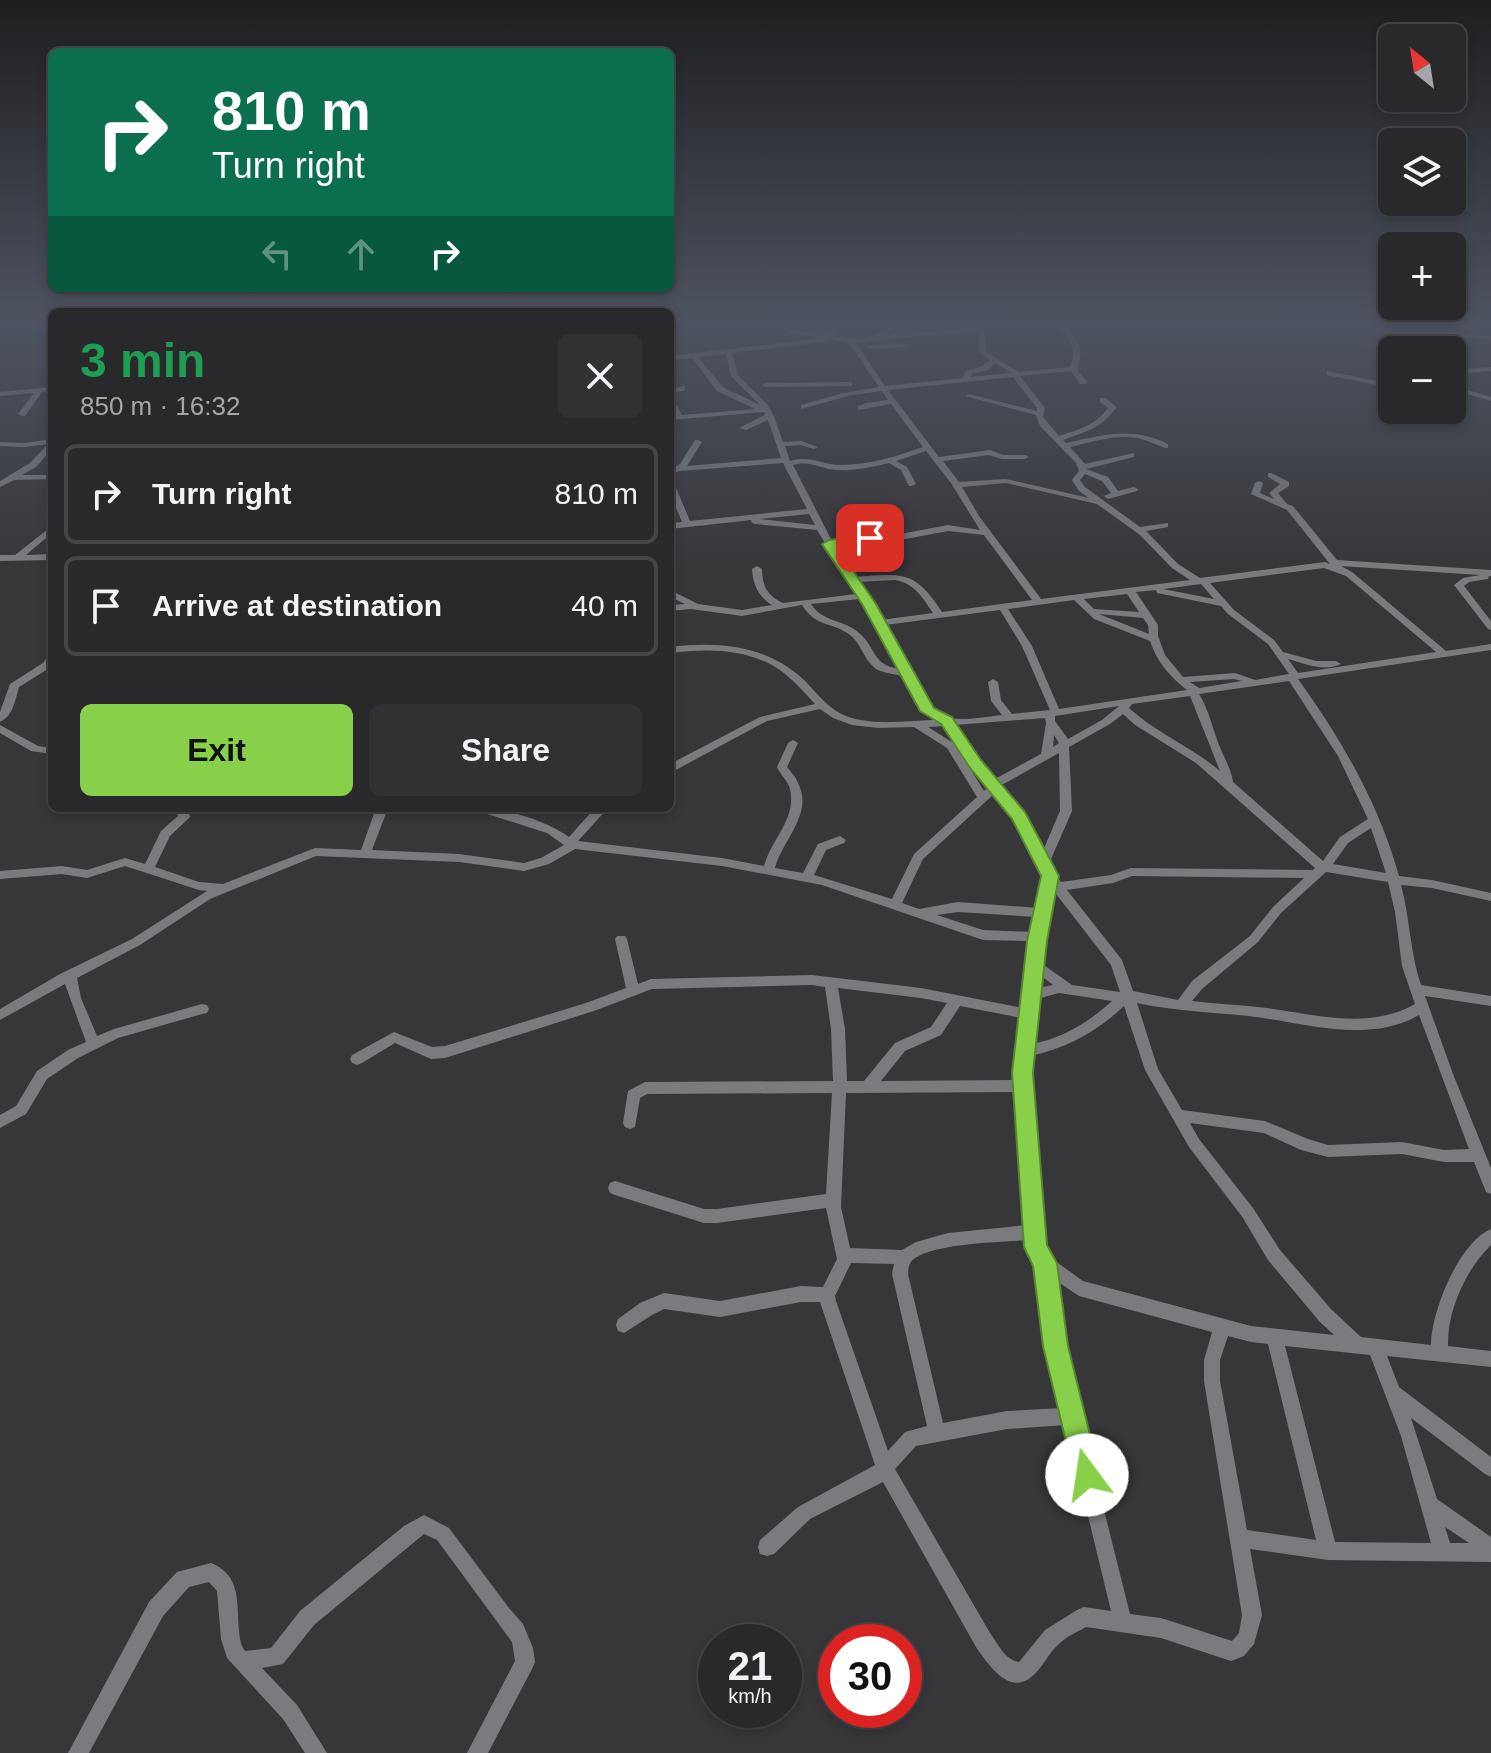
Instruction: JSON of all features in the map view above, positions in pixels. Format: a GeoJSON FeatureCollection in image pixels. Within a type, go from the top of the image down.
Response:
{"type":"FeatureCollection","features":[{"type":"Feature","properties":{"kind":"street"},"geometry":{"type":"LineString","coordinates":[[22,414],[29,403]]}},
{"type":"Feature","properties":{"kind":"street"},"geometry":{"type":"LineString","coordinates":[[747,403],[766,412]]}},
{"type":"Feature","properties":{"kind":"street"},"geometry":{"type":"LineString","coordinates":[[761,403],[820,528],[880,623],[928,711],[948,722],[1019,816],[1050,877],[1117,963],[1152,1070],[1177,1115],[1222,1183],[1248,1213],[1274,1255],[1325,1315],[1366,1346],[1393,1393],[1410,1436],[1443,1552]]}},
{"type":"Feature","properties":{"kind":"street"},"geometry":{"type":"LineString","coordinates":[[804,407],[822,403]]}},
{"type":"Feature","properties":{"kind":"street"},"geometry":{"type":"LineString","coordinates":[[861,408],[879,403]]}},
{"type":"Feature","properties":{"kind":"street"},"geometry":{"type":"LineString","coordinates":[[894,403],[957,485],[986,533],[1038,602]]}},
{"type":"Feature","properties":{"kind":"street"},"geometry":{"type":"LineString","coordinates":[[995,403],[1039,414],[1083,469],[1105,479],[1115,493]]}},
{"type":"Feature","properties":{"kind":"street"},"geometry":{"type":"LineString","coordinates":[[1037,403],[1041,408],[1039,414]]}},
{"type":"Feature","properties":{"kind":"street"},"geometry":{"type":"LineString","coordinates":[[1060,442],[1102,421],[1112,408],[1106,403]]}},
{"type":"Feature","properties":{"kind":"street"},"geometry":{"type":"LineString","coordinates":[[674,417],[766,412]]}},
{"type":"Feature","properties":{"kind":"street"},"geometry":{"type":"LineString","coordinates":[[743,428],[766,412]]}},
{"type":"Feature","properties":{"kind":"street"},"geometry":{"type":"LineString","coordinates":[[1060,442],[1130,432],[1147,436],[1165,446]]}},
{"type":"Feature","properties":{"kind":"street"},"geometry":{"type":"LineString","coordinates":[[674,471],[686,462],[698,442]]}},
{"type":"Feature","properties":{"kind":"street"},"geometry":{"type":"LineString","coordinates":[[0,444],[48,443]]}},
{"type":"Feature","properties":{"kind":"street"},"geometry":{"type":"LineString","coordinates":[[782,444],[801,443],[814,447]]}},
{"type":"Feature","properties":{"kind":"street"},"geometry":{"type":"LineString","coordinates":[[0,485],[33,465],[48,448]]}},
{"type":"Feature","properties":{"kind":"street"},"geometry":{"type":"LineString","coordinates":[[674,471],[708,464],[810,459],[840,468],[927,448]]}},
{"type":"Feature","properties":{"kind":"street"},"geometry":{"type":"LineString","coordinates":[[936,460],[990,452],[1002,457],[1025,457]]}},
{"type":"Feature","properties":{"kind":"street"},"geometry":{"type":"LineString","coordinates":[[689,453],[708,464]]}},
{"type":"Feature","properties":{"kind":"street"},"geometry":{"type":"LineString","coordinates":[[1083,469],[1131,455]]}},
{"type":"Feature","properties":{"kind":"street"},"geometry":{"type":"LineString","coordinates":[[888,459],[904,469],[912,484]]}},
{"type":"Feature","properties":{"kind":"street"},"geometry":{"type":"LineString","coordinates":[[1054,493],[1077,483],[1083,469]]}},
{"type":"Feature","properties":{"kind":"street"},"geometry":{"type":"LineString","coordinates":[[1271,475],[1286,484],[1273,493],[1298,516],[1336,566],[1373,592],[1445,655]]}},
{"type":"Feature","properties":{"kind":"street"},"geometry":{"type":"LineString","coordinates":[[13,478],[48,477]]}},
{"type":"Feature","properties":{"kind":"street"},"geometry":{"type":"LineString","coordinates":[[957,485],[1006,481],[1102,501],[1115,493],[1134,489]]}},
{"type":"Feature","properties":{"kind":"street"},"geometry":{"type":"LineString","coordinates":[[1077,483],[1138,530],[1187,574],[1201,581],[1224,605],[1271,642],[1355,773],[1375,820],[1393,879],[1407,932],[1407,954],[1422,1007],[1491,1187]]}},
{"type":"Feature","properties":{"kind":"street"},"geometry":{"type":"LineString","coordinates":[[1259,483],[1255,494],[1283,504]]}},
{"type":"Feature","properties":{"kind":"street"},"geometry":{"type":"LineString","coordinates":[[674,493],[687,524]]}},
{"type":"Feature","properties":{"kind":"street"},"geometry":{"type":"LineString","coordinates":[[674,526],[811,511]]}},
{"type":"Feature","properties":{"kind":"street"},"geometry":{"type":"LineString","coordinates":[[962,529],[974,515]]}},
{"type":"Feature","properties":{"kind":"street"},"geometry":{"type":"LineString","coordinates":[[732,518],[820,528]]}},
{"type":"Feature","properties":{"kind":"street"},"geometry":{"type":"LineString","coordinates":[[1138,530],[1165,525]]}},
{"type":"Feature","properties":{"kind":"street"},"geometry":{"type":"LineString","coordinates":[[829,544],[904,537],[939,529],[986,533]]}},
{"type":"Feature","properties":{"kind":"street"},"geometry":{"type":"LineString","coordinates":[[17,558],[48,532]]}},
{"type":"Feature","properties":{"kind":"street"},"geometry":{"type":"LineString","coordinates":[[0,558],[48,557]]}},
{"type":"Feature","properties":{"kind":"street"},"geometry":{"type":"LineString","coordinates":[[880,623],[1325,565],[1491,574]]}},
{"type":"Feature","properties":{"kind":"street"},"geometry":{"type":"LineString","coordinates":[[757,569],[765,597],[780,605]]}},
{"type":"Feature","properties":{"kind":"street"},"geometry":{"type":"LineString","coordinates":[[1440,569],[1459,585],[1491,627]]}},
{"type":"Feature","properties":{"kind":"street"},"geometry":{"type":"LineString","coordinates":[[1187,574],[1246,574]]}},
{"type":"Feature","properties":{"kind":"street"},"geometry":{"type":"LineString","coordinates":[[1459,585],[1466,580],[1491,574]]}},
{"type":"Feature","properties":{"kind":"street"},"geometry":{"type":"LineString","coordinates":[[851,580],[910,579],[924,589],[940,616]]}},
{"type":"Feature","properties":{"kind":"street"},"geometry":{"type":"LineString","coordinates":[[1149,588],[1224,605]]}},
{"type":"Feature","properties":{"kind":"street"},"geometry":{"type":"LineString","coordinates":[[1130,591],[1153,625],[1152,639],[1165,663],[1194,691],[1213,734],[1212,742],[1226,771],[1227,783]]}},
{"type":"Feature","properties":{"kind":"street"},"geometry":{"type":"LineString","coordinates":[[674,595],[700,607]]}},
{"type":"Feature","properties":{"kind":"street"},"geometry":{"type":"LineString","coordinates":[[674,608],[700,607],[735,613],[863,596]]}},
{"type":"Feature","properties":{"kind":"street"},"geometry":{"type":"LineString","coordinates":[[1077,598],[1097,617],[1152,639]]}},
{"type":"Feature","properties":{"kind":"street"},"geometry":{"type":"LineString","coordinates":[[805,602],[817,619],[856,634],[875,664],[906,673]]}},
{"type":"Feature","properties":{"kind":"street"},"geometry":{"type":"LineString","coordinates":[[1003,608],[1027,646],[1052,717],[1065,743],[1066,811],[1053,835],[1050,877],[1038,937],[1023,1086],[1034,1232],[1036,1247],[1045,1263],[1079,1288],[1222,1327],[1274,1336],[1491,1359]]}},
{"type":"Feature","properties":{"kind":"street"},"geometry":{"type":"LineString","coordinates":[[1089,610],[1145,615]]}},
{"type":"Feature","properties":{"kind":"street"},"geometry":{"type":"LineString","coordinates":[[674,650],[716,647],[763,656],[800,681],[839,717],[853,722],[914,723],[1052,717],[1255,683],[1291,673],[1310,674],[1491,647]]}},
{"type":"Feature","properties":{"kind":"street"},"geometry":{"type":"LineString","coordinates":[[1280,654],[1316,664],[1358,667]]}},
{"type":"Feature","properties":{"kind":"street"},"geometry":{"type":"LineString","coordinates":[[0,719],[8,708],[14,686],[48,664]]}},
{"type":"Feature","properties":{"kind":"street"},"geometry":{"type":"LineString","coordinates":[[1180,680],[1235,676],[1255,683]]}},
{"type":"Feature","properties":{"kind":"street"},"geometry":{"type":"LineString","coordinates":[[993,682],[996,701],[1010,718]]}},
{"type":"Feature","properties":{"kind":"street"},"geometry":{"type":"LineString","coordinates":[[674,767],[764,719],[823,705]]}},
{"type":"Feature","properties":{"kind":"street"},"geometry":{"type":"LineString","coordinates":[[895,905],[918,857],[994,786],[1106,722],[1127,705]]}},
{"type":"Feature","properties":{"kind":"street"},"geometry":{"type":"LineString","coordinates":[[1127,705],[1139,723],[1192,753],[1321,870]]}},
{"type":"Feature","properties":{"kind":"street"},"geometry":{"type":"LineString","coordinates":[[1046,756],[1052,717]]}},
{"type":"Feature","properties":{"kind":"street"},"geometry":{"type":"LineString","coordinates":[[914,723],[951,746],[983,798]]}},
{"type":"Feature","properties":{"kind":"street"},"geometry":{"type":"LineString","coordinates":[[0,728],[35,749],[48,751]]}},
{"type":"Feature","properties":{"kind":"street"},"geometry":{"type":"LineString","coordinates":[[769,870],[770,858],[793,824],[797,806],[795,787],[782,767],[793,743]]}},
{"type":"Feature","properties":{"kind":"street"},"geometry":{"type":"LineString","coordinates":[[148,869],[165,834],[184,817],[183,812]]}},
{"type":"Feature","properties":{"kind":"street"},"geometry":{"type":"LineString","coordinates":[[365,854],[381,812]]}},
{"type":"Feature","properties":{"kind":"street"},"geometry":{"type":"LineString","coordinates":[[495,812],[558,834],[572,844],[807,877],[983,935],[1038,937]]}},
{"type":"Feature","properties":{"kind":"street"},"geometry":{"type":"LineString","coordinates":[[526,822],[527,812]]}},
{"type":"Feature","properties":{"kind":"street"},"geometry":{"type":"LineString","coordinates":[[0,1015],[136,942],[225,886],[315,852],[459,858],[524,867],[545,861],[572,844],[599,812]]}},
{"type":"Feature","properties":{"kind":"street"},"geometry":{"type":"LineString","coordinates":[[1181,1006],[1197,985],[1254,939],[1277,910],[1321,870],[1344,840],[1375,820]]}},
{"type":"Feature","properties":{"kind":"street"},"geometry":{"type":"LineString","coordinates":[[555,854],[558,834]]}},
{"type":"Feature","properties":{"kind":"street"},"geometry":{"type":"LineString","coordinates":[[807,877],[822,847],[840,840]]}},
{"type":"Feature","properties":{"kind":"street"},"geometry":{"type":"LineString","coordinates":[[0,875],[62,870],[87,874],[125,862],[199,886],[225,886]]}},
{"type":"Feature","properties":{"kind":"street"},"geometry":{"type":"LineString","coordinates":[[1050,877],[1113,879],[1131,872],[1321,870],[1432,884],[1491,897]]}},
{"type":"Feature","properties":{"kind":"street"},"geometry":{"type":"LineString","coordinates":[[917,913],[958,907],[1041,913]]}},
{"type":"Feature","properties":{"kind":"street"},"geometry":{"type":"LineString","coordinates":[[1010,938],[1060,988]]}},
{"type":"Feature","properties":{"kind":"street"},"geometry":{"type":"LineString","coordinates":[[621,939],[633,990]]}},
{"type":"Feature","properties":{"kind":"street"},"geometry":{"type":"LineString","coordinates":[[71,975],[70,986],[93,1043]]}},
{"type":"Feature","properties":{"kind":"street"},"geometry":{"type":"LineString","coordinates":[[357,1059],[394,1037],[431,1053],[445,1052],[589,1007],[651,984],[789,978],[957,999],[1031,1015]]}},
{"type":"Feature","properties":{"kind":"street"},"geometry":{"type":"LineString","coordinates":[[831,983],[838,1029],[840,1086],[833,1200],[845,1255],[827,1295],[885,1468],[964,1608],[1001,1665],[1013,1672],[1024,1671],[1052,1637],[1084,1617],[1161,1628],[1231,1651],[1241,1649],[1250,1631],[1252,1615],[1212,1381],[1212,1360],[1222,1327]]}},
{"type":"Feature","properties":{"kind":"street"},"geometry":{"type":"LineString","coordinates":[[1034,990],[1060,988],[1181,1006],[1366,1024],[1410,1017],[1422,1007]]}},
{"type":"Feature","properties":{"kind":"street"},"geometry":{"type":"LineString","coordinates":[[1417,990],[1491,1001]]}},
{"type":"Feature","properties":{"kind":"street"},"geometry":{"type":"LineString","coordinates":[[1026,1051],[1068,1040],[1095,1024],[1128,997]]}},
{"type":"Feature","properties":{"kind":"street"},"geometry":{"type":"LineString","coordinates":[[868,1086],[900,1047],[936,1031],[957,999]]}},
{"type":"Feature","properties":{"kind":"street"},"geometry":{"type":"LineString","coordinates":[[0,1122],[21,1110],[42,1075],[93,1043],[202,1009]]}},
{"type":"Feature","properties":{"kind":"street"},"geometry":{"type":"LineString","coordinates":[[630,1123],[633,1095],[645,1088],[1023,1086]]}},
{"type":"Feature","properties":{"kind":"street"},"geometry":{"type":"LineString","coordinates":[[1177,1115],[1265,1127],[1328,1151],[1402,1148],[1444,1156],[1479,1155]]}},
{"type":"Feature","properties":{"kind":"street"},"geometry":{"type":"LineString","coordinates":[[615,1188],[704,1216],[833,1200]]}},
{"type":"Feature","properties":{"kind":"street"},"geometry":{"type":"LineString","coordinates":[[845,1255],[905,1257],[918,1249],[939,1243],[1034,1232]]}},
{"type":"Feature","properties":{"kind":"street"},"geometry":{"type":"LineString","coordinates":[[1440,1354],[1444,1312],[1468,1261],[1483,1241],[1491,1236]]}},
{"type":"Feature","properties":{"kind":"street"},"geometry":{"type":"LineString","coordinates":[[905,1257],[900,1274],[937,1433]]}},
{"type":"Feature","properties":{"kind":"street"},"geometry":{"type":"LineString","coordinates":[[1045,1263],[1055,1346],[1123,1623]]}},
{"type":"Feature","properties":{"kind":"street"},"geometry":{"type":"LineString","coordinates":[[1047,1291],[1066,1280]]}},
{"type":"Feature","properties":{"kind":"street"},"geometry":{"type":"LineString","coordinates":[[624,1325],[646,1309],[664,1301],[720,1309],[801,1294],[827,1295]]}},
{"type":"Feature","properties":{"kind":"street"},"geometry":{"type":"LineString","coordinates":[[1274,1336],[1328,1551]]}},
{"type":"Feature","properties":{"kind":"street"},"geometry":{"type":"LineString","coordinates":[[1393,1393],[1491,1468]]}},
{"type":"Feature","properties":{"kind":"street"},"geometry":{"type":"LineString","coordinates":[[767,1547],[804,1513],[885,1468],[908,1440],[1007,1420],[1072,1416]]}},
{"type":"Feature","properties":{"kind":"street"},"geometry":{"type":"LineString","coordinates":[[1431,1506],[1491,1551]]}},
{"type":"Feature","properties":{"kind":"street"},"geometry":{"type":"LineString","coordinates":[[241,1661],[276,1657],[307,1618],[416,1528],[427,1525],[443,1534],[452,1545],[502,1615],[515,1626],[525,1645],[525,1662],[477,1753]]}},
{"type":"Feature","properties":{"kind":"street"},"geometry":{"type":"LineString","coordinates":[[1238,1538],[1328,1551],[1491,1551]]}},
{"type":"Feature","properties":{"kind":"street"},"geometry":{"type":"LineString","coordinates":[[78,1753],[148,1621],[177,1585],[191,1575],[211,1572],[222,1580],[234,1655],[290,1712],[317,1753]]}},
{"type":"Feature","properties":{"kind":"route"},"geometry":{"type":"LineString","coordinates":[[870,538],[829,544],[869,604],[928,711],[947,721],[976,764],[1019,816],[1042,866],[1050,876],[1037,941],[1022,1073],[1036,1247],[1045,1263],[1055,1346],[1087,1475]]}}]}
